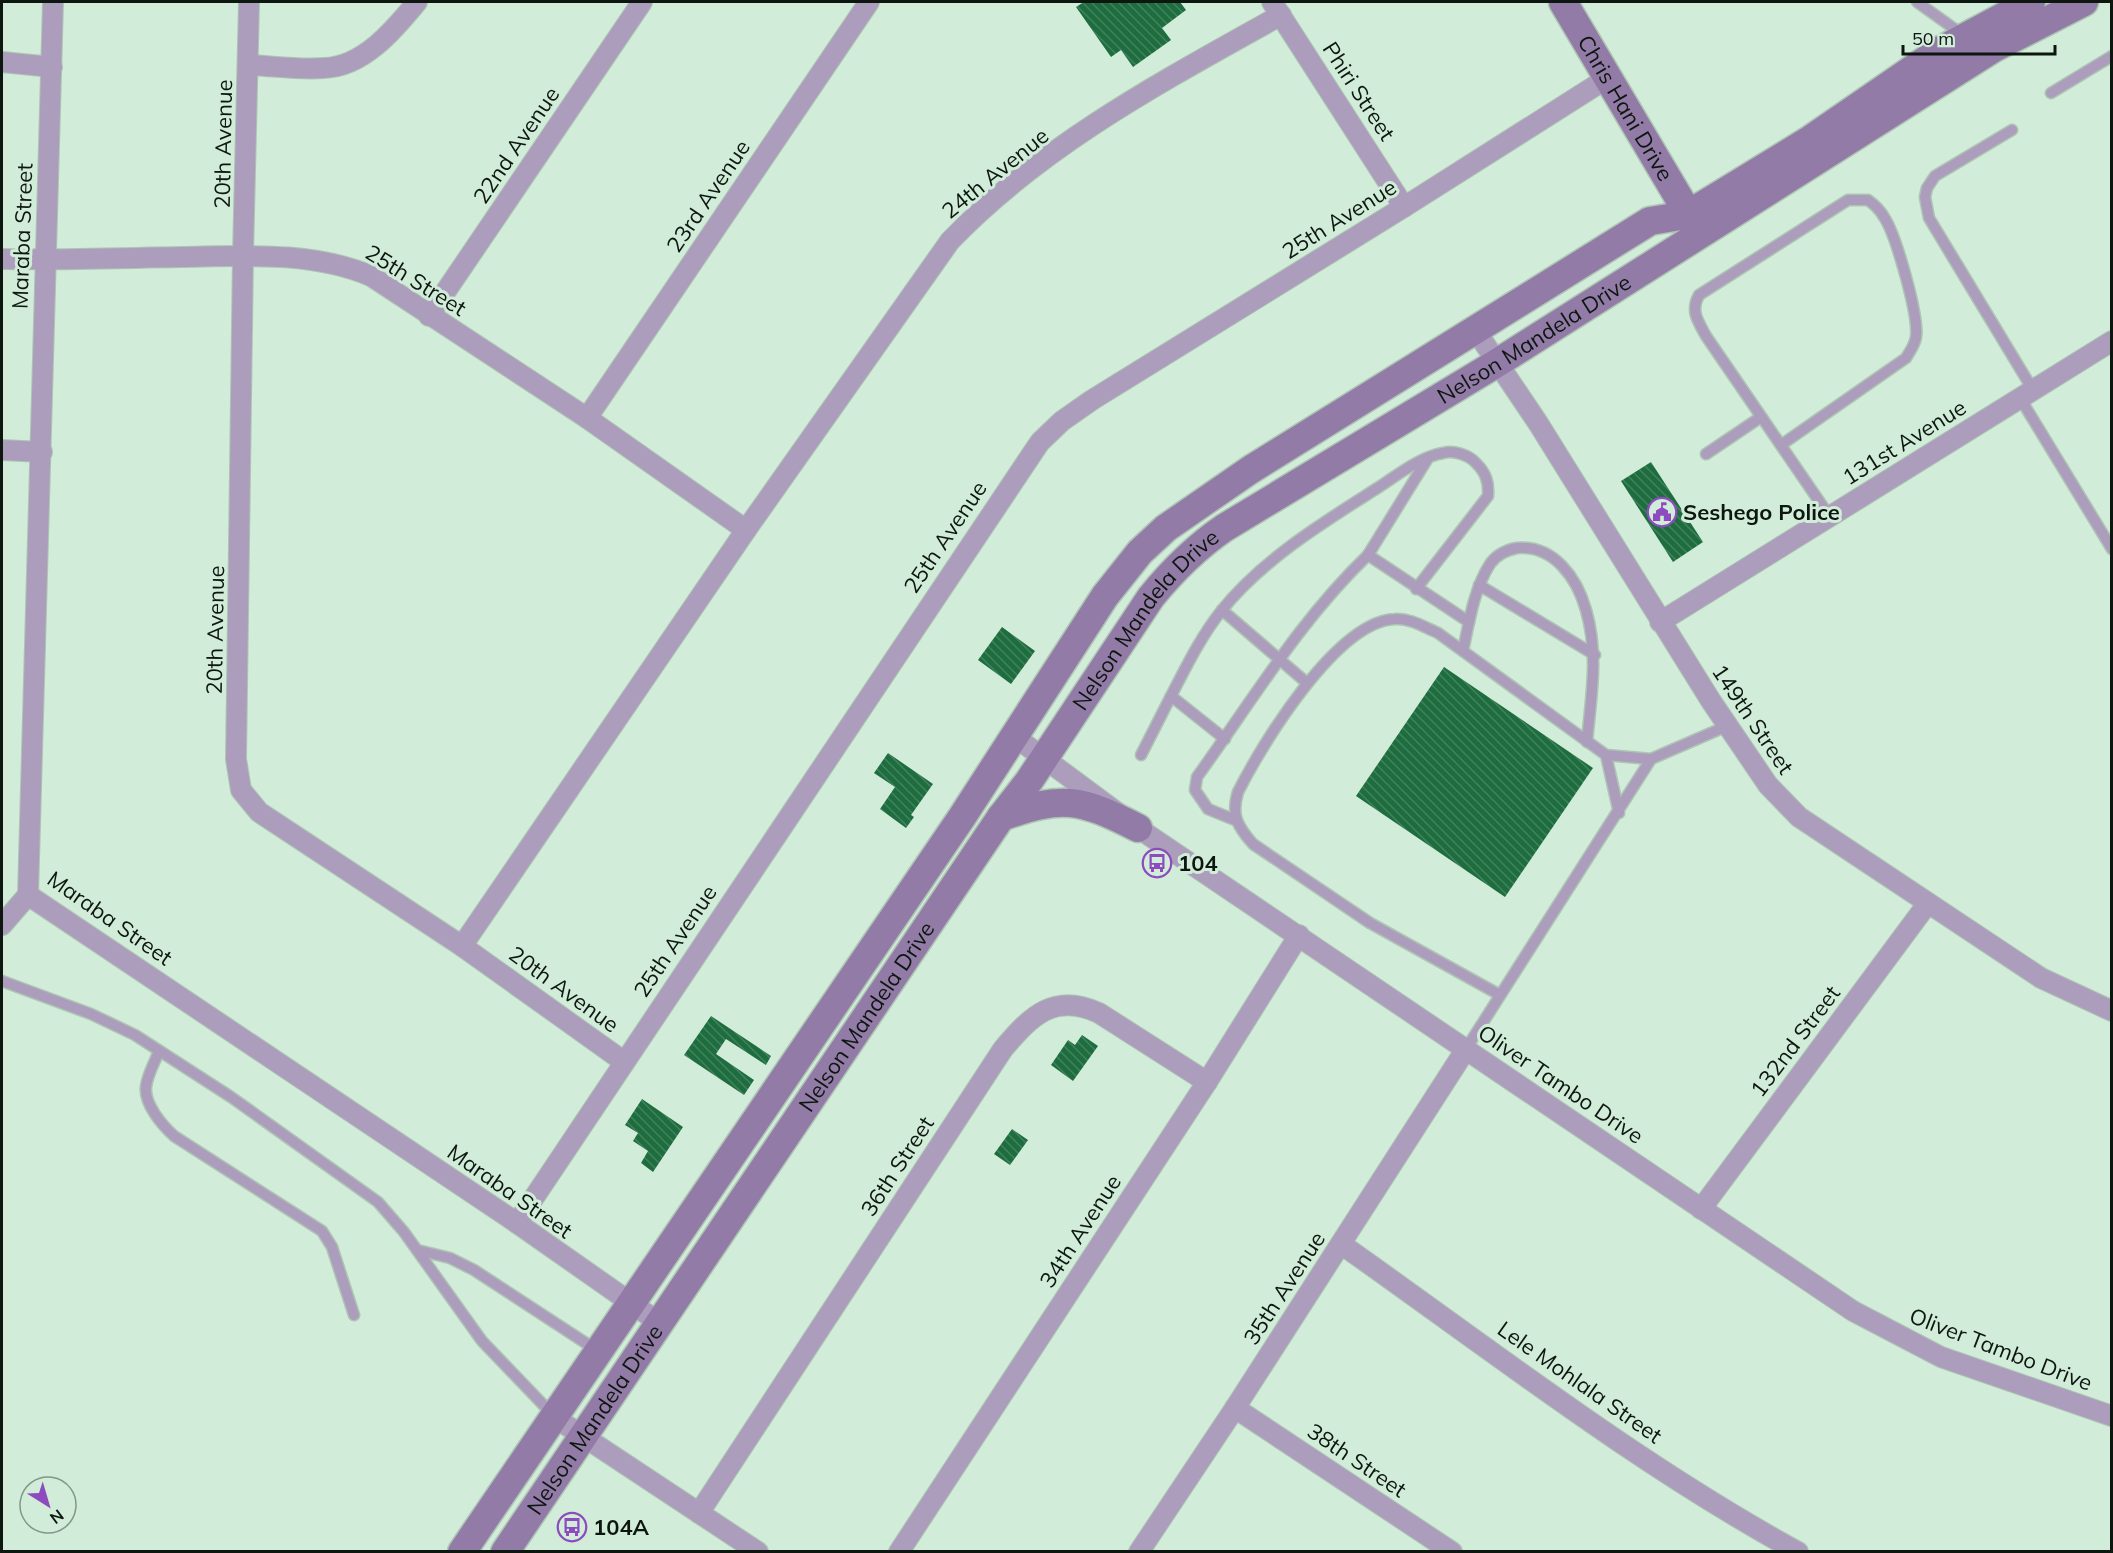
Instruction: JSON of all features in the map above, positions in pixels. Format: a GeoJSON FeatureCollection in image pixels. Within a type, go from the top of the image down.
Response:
{"type":"FeatureCollection","features":[{"type":"Feature","properties":{"kind":"main road","name":"Chris Hani Drive"},"geometry":{"type":"LineString","coordinates":[[1563,2],[1668,176],[1694,225]]}},
{"type":"Feature","properties":{"kind":"main road","name":"Nelson Mandela Drive"},"geometry":{"type":"LineString","coordinates":[[506,1551],[1151,597],[1199,545],[1334,460],[1497,363],[1603,293],[1808,141],[1939,51],[2031,2]]}},
{"type":"Feature","properties":{"kind":"main road","name":"Nelson Mandela Drive"},"geometry":{"type":"LineString","coordinates":[[462,1551],[962,817],[1120,575],[1166,528],[1250,470],[1650,221],[1694,225],[1994,48],[2084,2]]}},
{"type":"Feature","properties":{"kind":"main road"},"geometry":{"type":"LineString","coordinates":[[1001,817],[1044,803],[1073,802],[1103,810],[1138,828]]}},
{"type":"Feature","properties":{"kind":"street","name":"Maraba Street"},"geometry":{"type":"LineString","coordinates":[[53,2],[28,895],[517,1223],[661,1324]]}},
{"type":"Feature","properties":{"kind":"street","name":"20th Avenue"},"geometry":{"type":"LineString","coordinates":[[249,2],[243,255],[238,779],[248,801],[260,812],[462,946],[623,1061]]}},
{"type":"Feature","properties":{"kind":"street"},"geometry":{"type":"LineString","coordinates":[[249,64],[326,69],[352,61],[386,36],[417,2]]}},
{"type":"Feature","properties":{"kind":"street","name":"22nd Avenue"},"geometry":{"type":"LineString","coordinates":[[429,316],[642,2]]}},
{"type":"Feature","properties":{"kind":"street","name":"23rd Avenue"},"geometry":{"type":"LineString","coordinates":[[587,418],[868,2]]}},
{"type":"Feature","properties":{"kind":"street","name":"Phiri Street"},"geometry":{"type":"LineString","coordinates":[[1276,8],[1404,207]]}},
{"type":"Feature","properties":{"kind":"street","name":"24th Avenue"},"geometry":{"type":"LineString","coordinates":[[462,946],[746,530],[950,241],[975,215],[1024,174],[1276,8]]}},
{"type":"Feature","properties":{"kind":"street"},"geometry":{"type":"LineString","coordinates":[[2,62],[52,67]]}},
{"type":"Feature","properties":{"kind":"street","name":"25th Avenue"},"geometry":{"type":"LineString","coordinates":[[517,1223],[623,1061],[1040,442],[1062,421],[1092,400],[1609,77]]}},
{"type":"Feature","properties":{"kind":"street","name":"25th Street"},"geometry":{"type":"LineString","coordinates":[[2,259],[243,255],[345,265],[371,276],[587,418],[746,530]]}},
{"type":"Feature","properties":{"kind":"street","name":"149th Street"},"geometry":{"type":"LineString","coordinates":[[1476,330],[1538,423],[1660,622],[1727,726],[1768,785],[1786,806],[2041,978],[2112,1011]]}},
{"type":"Feature","properties":{"kind":"street","name":"131st Avenue"},"geometry":{"type":"LineString","coordinates":[[1660,622],[2112,340]]}},
{"type":"Feature","properties":{"kind":"street"},"geometry":{"type":"LineString","coordinates":[[2,450],[42,452]]}},
{"type":"Feature","properties":{"kind":"street","name":"Oliver Tambo Drive"},"geometry":{"type":"LineString","coordinates":[[1014,736],[1138,828],[1853,1311],[1941,1357],[2112,1416]]}},
{"type":"Feature","properties":{"kind":"street"},"geometry":{"type":"LineString","coordinates":[[2,925],[28,895]]}},
{"type":"Feature","properties":{"kind":"street","name":"132nd Street"},"geometry":{"type":"LineString","coordinates":[[1701,1209],[1928,903]]}},
{"type":"Feature","properties":{"kind":"street","name":"34th Avenue"},"geometry":{"type":"LineString","coordinates":[[899,1551],[1207,1082],[1299,935]]}},
{"type":"Feature","properties":{"kind":"street","name":"36th Street"},"geometry":{"type":"LineString","coordinates":[[699,1513],[1003,1049],[1028,1021],[1047,1008],[1064,1005],[1084,1006],[1207,1082]]}},
{"type":"Feature","properties":{"kind":"street","name":"35th Avenue"},"geometry":{"type":"LineString","coordinates":[[1139,1551],[1235,1408],[1466,1049]]}},
{"type":"Feature","properties":{"kind":"street","name":"Lele Mohlala Street"},"geometry":{"type":"LineString","coordinates":[[1341,1244],[1584,1416],[1718,1506],[1798,1551]]}},
{"type":"Feature","properties":{"kind":"street","name":"38th Street"},"geometry":{"type":"LineString","coordinates":[[1235,1408],[1452,1551]]}},
{"type":"Feature","properties":{"kind":"street"},"geometry":{"type":"LineString","coordinates":[[554,1417],[758,1551]]}},
{"type":"Feature","properties":{"kind":"lane"},"geometry":{"type":"LineString","coordinates":[[1917,2],[1966,37]]}},
{"type":"Feature","properties":{"kind":"lane"},"geometry":{"type":"LineString","coordinates":[[2052,93],[2112,56]]}},
{"type":"Feature","properties":{"kind":"lane"},"geometry":{"type":"LineString","coordinates":[[2012,130],[1935,177],[1927,188],[1925,207],[1938,236],[2112,549]]}},
{"type":"Feature","properties":{"kind":"lane"},"geometry":{"type":"LineString","coordinates":[[1781,445],[1900,362],[1915,342],[1914,317],[1895,243],[1885,218],[1868,200],[1859,198],[1848,200],[1699,295],[1694,304],[1694,312],[1706,336],[1830,517]]}},
{"type":"Feature","properties":{"kind":"lane"},"geometry":{"type":"LineString","coordinates":[[1706,454],[1761,417]]}},
{"type":"Feature","properties":{"kind":"lane"},"geometry":{"type":"LineString","coordinates":[[1141,755],[1194,652],[1222,610],[1291,546],[1347,507],[1429,457],[1446,452],[1461,454],[1474,460],[1487,479],[1488,496],[1416,589]]}},
{"type":"Feature","properties":{"kind":"lane"},"geometry":{"type":"LineString","coordinates":[[1429,457],[1368,555],[1320,605],[1280,657],[1197,777],[1195,790],[1208,809],[1235,820],[1253,844],[1370,923],[1500,994]]}},
{"type":"Feature","properties":{"kind":"lane"},"geometry":{"type":"LineString","coordinates":[[1463,651],[1479,585],[1497,556],[1509,549],[1530,548],[1549,555],[1561,564],[1579,590],[1595,655],[1587,742]]}},
{"type":"Feature","properties":{"kind":"lane"},"geometry":{"type":"LineString","coordinates":[[1368,555],[1469,622]]}},
{"type":"Feature","properties":{"kind":"lane"},"geometry":{"type":"LineString","coordinates":[[1479,585],[1595,655]]}},
{"type":"Feature","properties":{"kind":"lane"},"geometry":{"type":"LineString","coordinates":[[1222,610],[1280,657],[1307,683]]}},
{"type":"Feature","properties":{"kind":"lane"},"geometry":{"type":"LineString","coordinates":[[1235,820],[1234,806],[1244,779],[1307,683],[1352,636],[1373,623],[1395,619],[1412,621],[1438,633],[1606,755],[1651,759],[1727,726]]}},
{"type":"Feature","properties":{"kind":"lane"},"geometry":{"type":"LineString","coordinates":[[1171,696],[1225,739]]}},
{"type":"Feature","properties":{"kind":"lane"},"geometry":{"type":"LineString","coordinates":[[1606,755],[1619,813]]}},
{"type":"Feature","properties":{"kind":"lane"},"geometry":{"type":"LineString","coordinates":[[1466,1049],[1619,813],[1651,759]]}},
{"type":"Feature","properties":{"kind":"lane"},"geometry":{"type":"LineString","coordinates":[[2,981],[91,1014],[135,1035],[231,1097],[378,1202],[417,1250],[482,1341],[554,1417]]}},
{"type":"Feature","properties":{"kind":"lane"},"geometry":{"type":"LineString","coordinates":[[159,1051],[146,1088],[150,1104],[164,1127],[174,1136],[322,1232],[332,1247],[354,1315]]}},
{"type":"Feature","properties":{"kind":"lane"},"geometry":{"type":"LineString","coordinates":[[417,1250],[450,1258],[474,1269],[598,1351]]}},
{"type":"Feature","properties":{"kind":"building"},"geometry":{"type":"Polygon","coordinates":[[[1084,2],[1180,2],[1186,10],[1162,28],[1171,40],[1133,67],[1121,50],[1111,57],[1076,7],[1084,2]]]}},
{"type":"Feature","properties":{"kind":"building","name":"Seshego Police"},"geometry":{"type":"Polygon","coordinates":[[[1651,462],[1703,542],[1673,562],[1621,481],[1651,462]]]}},
{"type":"Feature","properties":{"kind":"building"},"geometry":{"type":"Polygon","coordinates":[[[1002,627],[1035,651],[1011,684],[978,660],[1002,627]]]}},
{"type":"Feature","properties":{"kind":"building"},"geometry":{"type":"Polygon","coordinates":[[[1444,667],[1593,768],[1505,897],[1356,796],[1444,667]]]}},
{"type":"Feature","properties":{"kind":"building"},"geometry":{"type":"Polygon","coordinates":[[[888,753],[933,784],[911,815],[914,817],[906,828],[880,809],[895,787],[874,773],[888,753]]]}},
{"type":"Feature","properties":{"kind":"building"},"geometry":{"type":"Polygon","coordinates":[[[711,1016],[771,1056],[766,1065],[726,1039],[716,1054],[754,1080],[744,1095],[684,1055],[711,1016]]]}},
{"type":"Feature","properties":{"kind":"building"},"geometry":{"type":"Polygon","coordinates":[[[1082,1035],[1098,1046],[1073,1081],[1051,1065],[1068,1040],[1075,1045],[1082,1035]]]}},
{"type":"Feature","properties":{"kind":"building"},"geometry":{"type":"Polygon","coordinates":[[[642,1099],[683,1127],[653,1172],[641,1163],[648,1151],[633,1141],[638,1133],[625,1125],[642,1099]]]}},
{"type":"Feature","properties":{"kind":"building"},"geometry":{"type":"Polygon","coordinates":[[[1012,1129],[1028,1140],[1010,1165],[994,1154],[1012,1129]]]}},
{"type":"Feature","properties":{"kind":"place","name":"Seshego Police"},"geometry":{"type":"Point","coordinates":[1662,512]}},
{"type":"Feature","properties":{"kind":"place","name":"104"},"geometry":{"type":"Point","coordinates":[1157,863]}},
{"type":"Feature","properties":{"kind":"place","name":"104A"},"geometry":{"type":"Point","coordinates":[572,1527]}}]}
